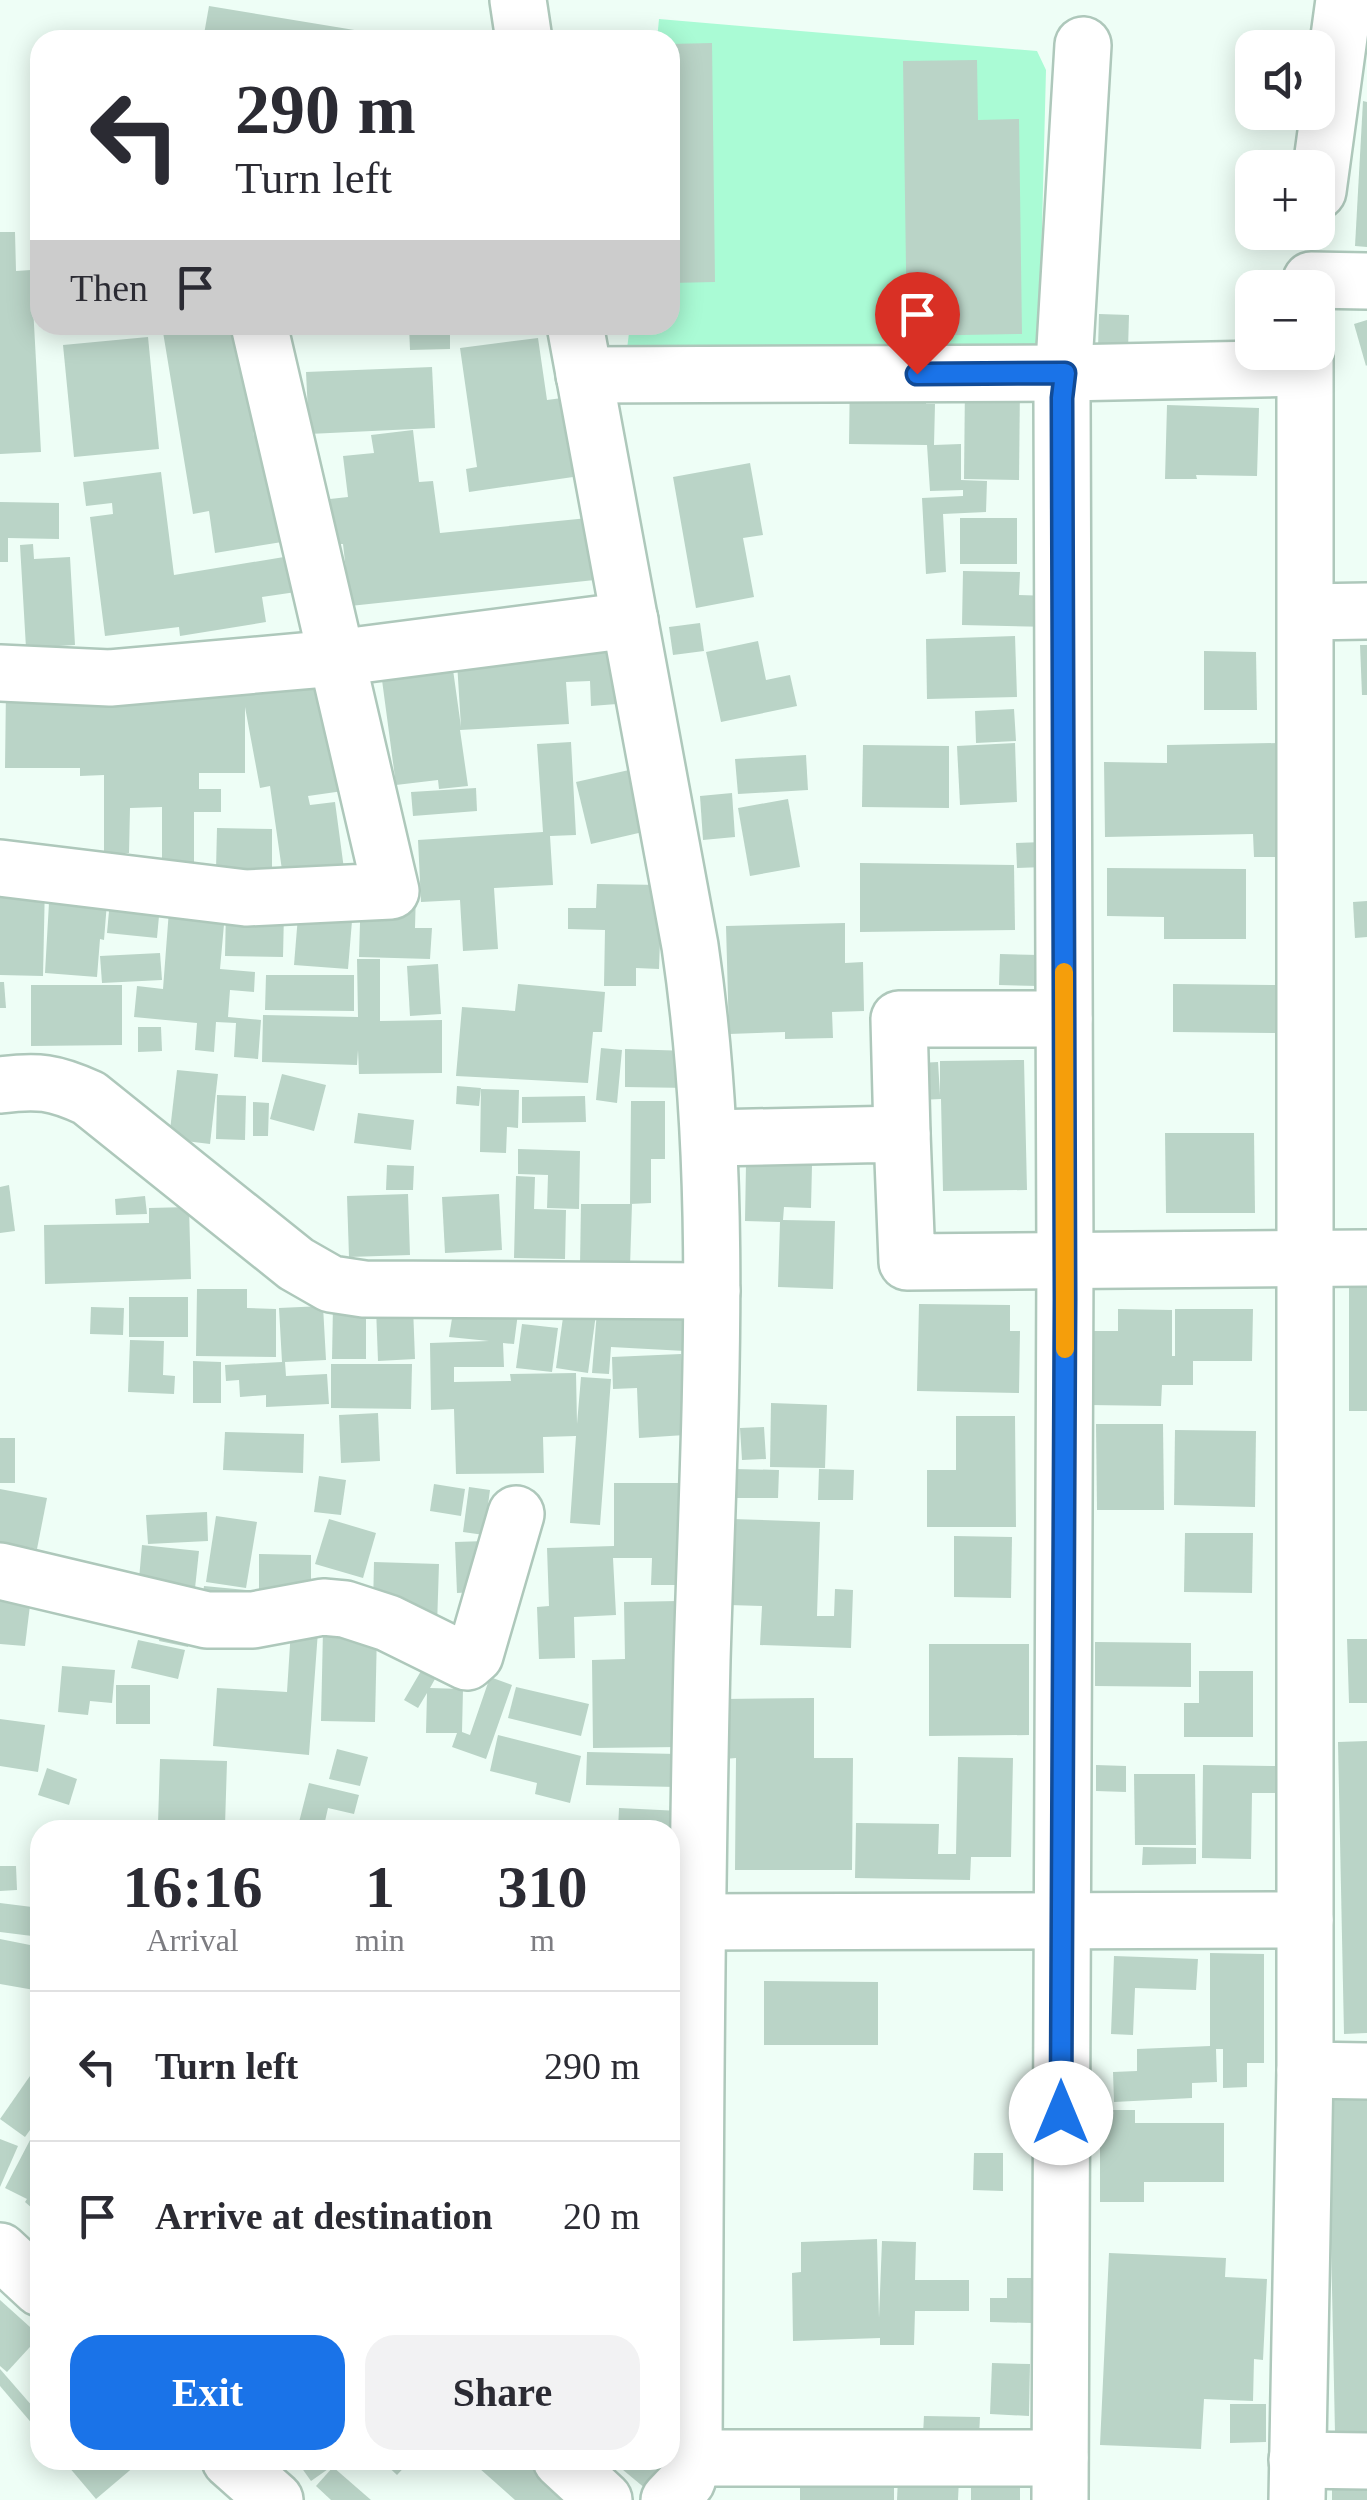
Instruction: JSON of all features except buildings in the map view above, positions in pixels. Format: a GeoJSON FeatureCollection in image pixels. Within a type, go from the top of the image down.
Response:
{"type":"FeatureCollection","features":[{"type":"Feature","properties":{"kind":"street"},"geometry":{"type":"LineString","coordinates":[[518,0],[522,30]]}},
{"type":"Feature","properties":{"kind":"street"},"geometry":{"type":"LineString","coordinates":[[1326,150],[1350,29]]}},
{"type":"Feature","properties":{"kind":"street"},"geometry":{"type":"LineString","coordinates":[[1083,45],[1065,373],[1062,398],[1065,1260],[1060,2479],[682,2479],[683,1926],[712,1291],[710,1138],[694,978],[580,350],[1065,373],[1235,364]]}},
{"type":"Feature","properties":{"kind":"street"},"geometry":{"type":"LineString","coordinates":[[1312,267],[1367,281]]}},
{"type":"Feature","properties":{"kind":"street"},"geometry":{"type":"LineString","coordinates":[[0,868],[246,898],[391,891],[261,335]]}},
{"type":"Feature","properties":{"kind":"street"},"geometry":{"type":"LineString","coordinates":[[1305,370],[1305,2070],[1297,2480],[1367,2461]]}},
{"type":"Feature","properties":{"kind":"street"},"geometry":{"type":"LineString","coordinates":[[1307,612],[1367,611]]}},
{"type":"Feature","properties":{"kind":"street"},"geometry":{"type":"LineString","coordinates":[[0,673],[110,678],[336,658],[630,620]]}},
{"type":"Feature","properties":{"kind":"street"},"geometry":{"type":"LineString","coordinates":[[1064,1019],[899,1019],[906,1262],[1367,1258]]}},
{"type":"Feature","properties":{"kind":"street"},"geometry":{"type":"LineString","coordinates":[[0,1085],[34,1080],[58,1084],[89,1098],[296,1264],[331,1284],[364,1289],[712,1291]]}},
{"type":"Feature","properties":{"kind":"street"},"geometry":{"type":"LineString","coordinates":[[710,1138],[902,1134]]}},
{"type":"Feature","properties":{"kind":"street"},"geometry":{"type":"LineString","coordinates":[[0,1570],[207,1620],[253,1620],[322,1607],[345,1609],[368,1614],[468,1662],[476,1655],[516,1514]]}},
{"type":"Feature","properties":{"kind":"street"},"geometry":{"type":"LineString","coordinates":[[683,1926],[1305,1920]]}},
{"type":"Feature","properties":{"kind":"street"},"geometry":{"type":"LineString","coordinates":[[1305,2070],[1367,2071]]}},
{"type":"Feature","properties":{"kind":"street"},"geometry":{"type":"LineString","coordinates":[[0,2250],[30,2278]]}},
{"type":"Feature","properties":{"kind":"street"},"geometry":{"type":"LineString","coordinates":[[241,2470],[274,2500]]}},
{"type":"Feature","properties":{"kind":"street"},"geometry":{"type":"LineString","coordinates":[[572,2470],[604,2500]]}},
{"type":"Feature","properties":{"kind":"green space"},"geometry":{"type":"Polygon","coordinates":[[[659,19],[1037,51],[1046,70],[1039,346],[627,349],[629,335],[680,335],[680,30],[658,30],[659,19]]]}},
{"type":"Feature","properties":{"kind":"slow traffic"},"geometry":{"type":"LineString","coordinates":[[1064,972],[1065,1349]]}},
{"type":"Feature","properties":{"kind":"route"},"geometry":{"type":"LineString","coordinates":[[917,374],[1065,373],[1061,2113]]}}]}
